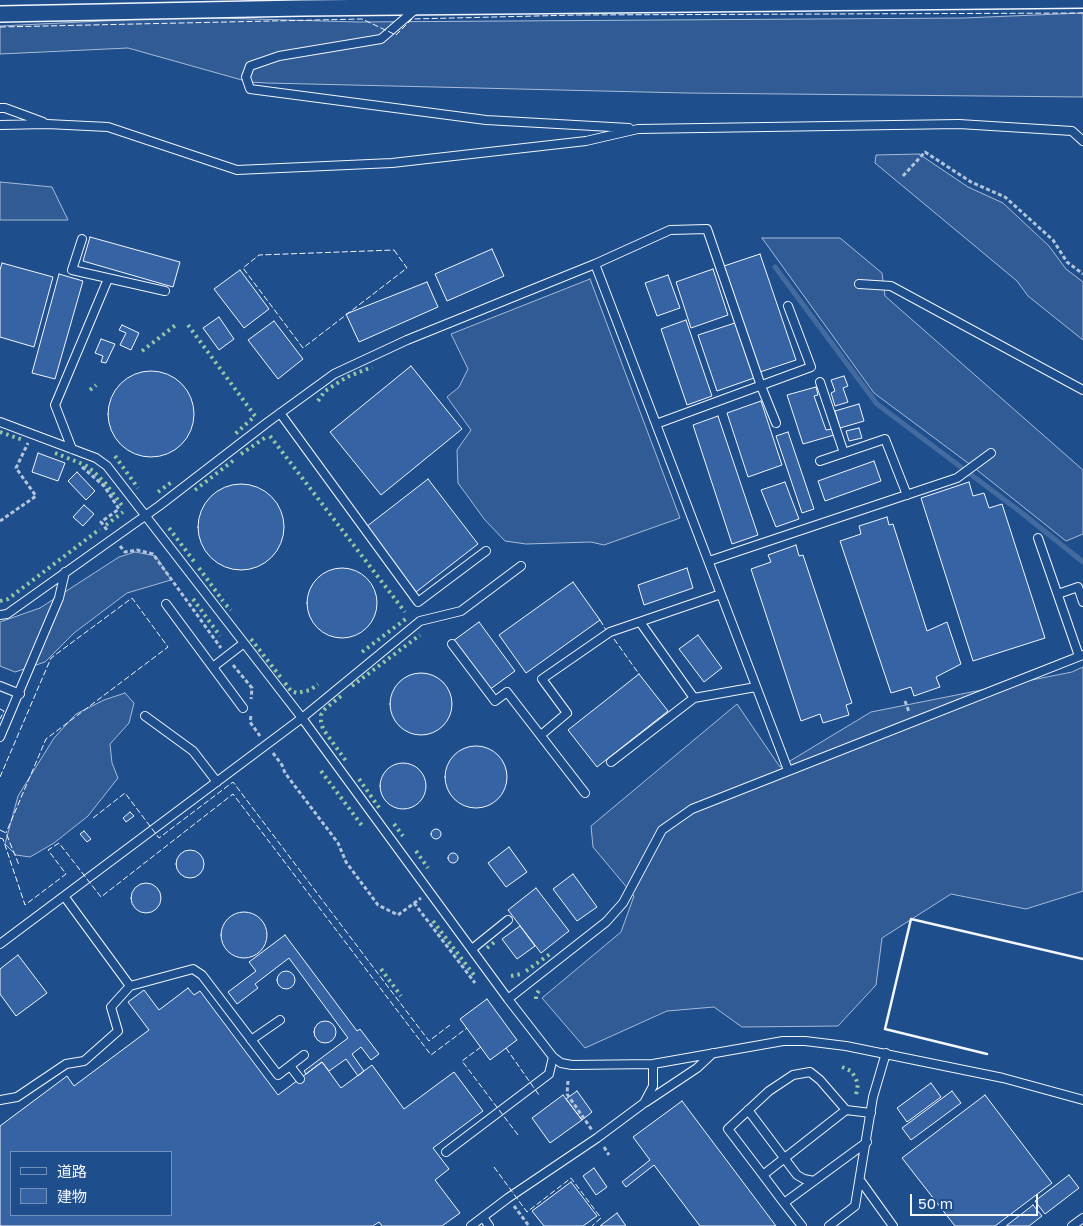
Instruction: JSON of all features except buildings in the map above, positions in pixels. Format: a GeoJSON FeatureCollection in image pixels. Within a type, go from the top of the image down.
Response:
{"type":"FeatureCollection","features":[{"type":"Feature","properties":{"kind":"street"},"geometry":{"type":"LineString","coordinates":[[0,14],[418,7],[1083,0]]}},
{"type":"Feature","properties":{"kind":"lane"},"geometry":{"type":"LineString","coordinates":[[418,7],[381,39],[279,56],[250,66],[246,77],[250,89],[486,120],[638,128],[959,124],[1072,131],[1083,141]]}},
{"type":"Feature","properties":{"kind":"lane"},"geometry":{"type":"LineString","coordinates":[[0,108],[5,108],[47,124]]}},
{"type":"Feature","properties":{"kind":"lane"},"geometry":{"type":"LineString","coordinates":[[0,125],[47,124],[108,127],[236,170],[392,163],[586,141],[638,128]]}},
{"type":"Feature","properties":{"kind":"lane"},"geometry":{"type":"LineString","coordinates":[[0,615],[7,614],[144,516],[334,374],[407,340],[595,264],[670,230],[707,229],[761,386],[776,423]]}},
{"type":"Feature","properties":{"kind":"lane"},"geometry":{"type":"LineString","coordinates":[[82,239],[72,270],[165,291]]}},
{"type":"Feature","properties":{"kind":"lane"},"geometry":{"type":"LineString","coordinates":[[595,264],[788,770]]}},
{"type":"Feature","properties":{"kind":"lane"},"geometry":{"type":"LineString","coordinates":[[72,449],[55,405],[108,279]]}},
{"type":"Feature","properties":{"kind":"lane"},"geometry":{"type":"LineString","coordinates":[[859,284],[891,286],[1083,390]]}},
{"type":"Feature","properties":{"kind":"lane"},"geometry":{"type":"LineString","coordinates":[[656,424],[811,367],[788,306]]}},
{"type":"Feature","properties":{"kind":"lane"},"geometry":{"type":"LineString","coordinates":[[820,382],[844,453]]}},
{"type":"Feature","properties":{"kind":"lane"},"geometry":{"type":"LineString","coordinates":[[280,413],[418,602],[486,551]]}},
{"type":"Feature","properties":{"kind":"lane"},"geometry":{"type":"LineString","coordinates":[[0,422],[96,458],[108,466],[144,516],[302,718],[508,999],[553,1057],[561,1063],[572,1065],[653,1064],[783,1041],[805,1041],[886,1053],[1003,1078],[1083,1100]]}},
{"type":"Feature","properties":{"kind":"lane"},"geometry":{"type":"LineString","coordinates":[[820,461],[885,439],[907,495]]}},
{"type":"Feature","properties":{"kind":"lane"},"geometry":{"type":"LineString","coordinates":[[708,561],[957,478],[992,454]]}},
{"type":"Feature","properties":{"kind":"lane"},"geometry":{"type":"LineString","coordinates":[[508,999],[606,922],[623,903],[662,830],[692,809],[1081,655],[1038,538]]}},
{"type":"Feature","properties":{"kind":"lane"},"geometry":{"type":"LineString","coordinates":[[0,944],[302,718],[420,621],[462,611],[521,566]]}},
{"type":"Feature","properties":{"kind":"lane"},"geometry":{"type":"LineString","coordinates":[[0,737],[20,694],[59,598],[65,572]]}},
{"type":"Feature","properties":{"kind":"lane"},"geometry":{"type":"LineString","coordinates":[[1058,594],[1078,587],[1083,602]]}},
{"type":"Feature","properties":{"kind":"lane"},"geometry":{"type":"LineString","coordinates":[[541,736],[567,713],[542,679],[610,632],[721,594]]}},
{"type":"Feature","properties":{"kind":"lane"},"geometry":{"type":"LineString","coordinates":[[166,604],[243,708]]}},
{"type":"Feature","properties":{"kind":"lane"},"geometry":{"type":"LineString","coordinates":[[640,622],[694,698]]}},
{"type":"Feature","properties":{"kind":"lane"},"geometry":{"type":"LineString","coordinates":[[213,667],[244,643]]}},
{"type":"Feature","properties":{"kind":"lane"},"geometry":{"type":"LineString","coordinates":[[452,644],[495,700],[507,692],[584,793]]}},
{"type":"Feature","properties":{"kind":"lane"},"geometry":{"type":"LineString","coordinates":[[0,686],[20,694]]}},
{"type":"Feature","properties":{"kind":"lane"},"geometry":{"type":"LineString","coordinates":[[611,762],[694,698],[756,687]]}},
{"type":"Feature","properties":{"kind":"lane"},"geometry":{"type":"LineString","coordinates":[[145,716],[193,750],[217,782]]}},
{"type":"Feature","properties":{"kind":"lane"},"geometry":{"type":"LineString","coordinates":[[64,896],[130,986]]}},
{"type":"Feature","properties":{"kind":"lane"},"geometry":{"type":"LineString","coordinates":[[472,949],[508,920]]}},
{"type":"Feature","properties":{"kind":"lane"},"geometry":{"type":"LineString","coordinates":[[0,1100],[17,1097],[66,1064],[84,1061],[118,1031],[111,1006],[130,986],[192,969],[202,975],[278,1075],[304,1055]]}},
{"type":"Feature","properties":{"kind":"lane"},"geometry":{"type":"LineString","coordinates":[[251,1040],[280,1020]]}},
{"type":"Feature","properties":{"kind":"lane"},"geometry":{"type":"LineString","coordinates":[[471,1226],[513,1194],[697,1068],[713,1053]]}},
{"type":"Feature","properties":{"kind":"lane"},"geometry":{"type":"LineString","coordinates":[[829,1226],[855,1206],[873,1097],[886,1053]]}},
{"type":"Feature","properties":{"kind":"lane"},"geometry":{"type":"LineString","coordinates":[[446,1152],[549,1074],[553,1057]]}},
{"type":"Feature","properties":{"kind":"lane"},"geometry":{"type":"LineString","coordinates":[[644,1103],[653,1086],[653,1064]]}},
{"type":"Feature","properties":{"kind":"lane"},"geometry":{"type":"LineString","coordinates":[[290,1066],[300,1079]]}},
{"type":"Feature","properties":{"kind":"lane"},"geometry":{"type":"LineString","coordinates":[[802,1226],[728,1129],[769,1091],[793,1075],[810,1072],[820,1080],[846,1110],[871,1113]]}},
{"type":"Feature","properties":{"kind":"lane"},"geometry":{"type":"LineString","coordinates":[[1073,1098],[1083,1106]]}},
{"type":"Feature","properties":{"kind":"lane"},"geometry":{"type":"LineString","coordinates":[[748,1110],[797,1175],[814,1181]]}},
{"type":"Feature","properties":{"kind":"lane"},"geometry":{"type":"LineString","coordinates":[[762,1175],[846,1110]]}},
{"type":"Feature","properties":{"kind":"lane"},"geometry":{"type":"LineString","coordinates":[[784,1203],[867,1142]]}},
{"type":"Feature","properties":{"kind":"lane"},"geometry":{"type":"LineString","coordinates":[[860,1180],[893,1226]]}},
{"type":"Feature","properties":{"kind":"lane"},"geometry":{"type":"LineString","coordinates":[[483,1217],[489,1226]]}},
{"type":"Feature","properties":{"kind":"lane"},"geometry":{"type":"LineString","coordinates":[[1072,1226],[1083,1218]]}},
{"type":"Feature","properties":{"kind":"path"},"geometry":{"type":"LineString","coordinates":[[904,176],[925,152],[971,182],[1005,197],[1053,240],[1067,262],[1083,274]]}},
{"type":"Feature","properties":{"kind":"path"},"geometry":{"type":"LineString","coordinates":[[0,521],[36,496],[16,468],[32,434]]}},
{"type":"Feature","properties":{"kind":"path"},"geometry":{"type":"LineString","coordinates":[[414,903],[475,984]]}},
{"type":"Feature","properties":{"kind":"path"},"geometry":{"type":"LineString","coordinates":[[568,1081],[567,1094],[609,1155]]}},
{"type":"Feature","properties":{"kind":"shaded area"},"geometry":{"type":"Polygon","coordinates":[[[1083,13],[1083,97],[686,93],[267,83],[249,82],[128,48],[0,54],[0,26],[182,17],[358,22],[964,18],[1083,13]]]}},
{"type":"Feature","properties":{"kind":"shaded area"},"geometry":{"type":"Polygon","coordinates":[[[919,154],[968,187],[1003,203],[1049,246],[1066,269],[1083,282],[1083,340],[1028,296],[1017,281],[875,163],[876,155],[919,154]]]}},
{"type":"Feature","properties":{"kind":"shaded area"},"geometry":{"type":"Polygon","coordinates":[[[0,182],[52,187],[68,220],[0,220],[0,182]]]}},
{"type":"Feature","properties":{"kind":"shaded area"},"geometry":{"type":"Polygon","coordinates":[[[762,238],[840,238],[882,273],[885,296],[1083,470],[1083,534],[1066,541],[972,466],[874,393],[762,238]]]}},
{"type":"Feature","properties":{"kind":"shaded area"},"geometry":{"type":"Polygon","coordinates":[[[590,279],[680,518],[604,545],[591,542],[526,544],[505,541],[485,520],[458,483],[457,450],[471,430],[447,397],[459,387],[468,369],[451,334],[590,279]]]}},
{"type":"Feature","properties":{"kind":"shaded area"},"geometry":{"type":"Polygon","coordinates":[[[135,552],[156,556],[171,580],[127,593],[74,633],[45,662],[15,672],[0,666],[0,622],[40,608],[119,557],[135,552]]]}},
{"type":"Feature","properties":{"kind":"shaded area"},"geometry":{"type":"Polygon","coordinates":[[[1083,667],[1083,891],[1026,909],[951,894],[882,938],[876,985],[838,1026],[742,1027],[714,1007],[667,1011],[585,1048],[542,998],[621,932],[634,896],[593,847],[591,826],[737,704],[780,767],[871,712],[1072,672],[1083,667]]]}},
{"type":"Feature","properties":{"kind":"shaded area"},"geometry":{"type":"Polygon","coordinates":[[[125,693],[134,703],[129,723],[110,744],[112,763],[118,778],[88,816],[54,843],[30,857],[16,855],[5,844],[18,796],[54,738],[76,714],[104,700],[125,693]]]}},
{"type":"Feature","properties":{"kind":"waterway"},"geometry":{"type":"LineString","coordinates":[[775,267],[877,404],[1022,513],[1083,562]]}},
{"type":"Feature","properties":{"kind":"hedge"},"geometry":{"type":"LineString","coordinates":[[142,351],[177,324]]}},
{"type":"Feature","properties":{"kind":"hedge"},"geometry":{"type":"LineString","coordinates":[[188,325],[255,416],[234,435]]}},
{"type":"Feature","properties":{"kind":"hedge"},"geometry":{"type":"LineString","coordinates":[[318,401],[325,391],[347,377],[372,367]]}},
{"type":"Feature","properties":{"kind":"hedge"},"geometry":{"type":"LineString","coordinates":[[90,390],[96,385]]}},
{"type":"Feature","properties":{"kind":"hedge"},"geometry":{"type":"LineString","coordinates":[[0,432],[23,440]]}},
{"type":"Feature","properties":{"kind":"hedge"},"geometry":{"type":"LineString","coordinates":[[270,436],[405,612]]}},
{"type":"Feature","properties":{"kind":"hedge"},"geometry":{"type":"LineString","coordinates":[[241,454],[266,437]]}},
{"type":"Feature","properties":{"kind":"hedge"},"geometry":{"type":"LineString","coordinates":[[55,453],[85,465],[94,472],[106,484],[123,507]]}},
{"type":"Feature","properties":{"kind":"hedge"},"geometry":{"type":"LineString","coordinates":[[115,456],[138,488]]}},
{"type":"Feature","properties":{"kind":"hedge"},"geometry":{"type":"LineString","coordinates":[[195,490],[234,460]]}},
{"type":"Feature","properties":{"kind":"hedge"},"geometry":{"type":"LineString","coordinates":[[158,492],[173,481]]}},
{"type":"Feature","properties":{"kind":"hedge"},"geometry":{"type":"LineString","coordinates":[[106,525],[123,512]]}},
{"type":"Feature","properties":{"kind":"hedge"},"geometry":{"type":"LineString","coordinates":[[169,528],[196,564]]}},
{"type":"Feature","properties":{"kind":"hedge"},"geometry":{"type":"LineString","coordinates":[[0,601],[8,599],[100,529]]}},
{"type":"Feature","properties":{"kind":"hedge"},"geometry":{"type":"LineString","coordinates":[[199,568],[223,601]]}},
{"type":"Feature","properties":{"kind":"hedge"},"geometry":{"type":"LineString","coordinates":[[193,599],[220,636]]}},
{"type":"Feature","properties":{"kind":"hedge"},"geometry":{"type":"LineString","coordinates":[[226,605],[231,610]]}},
{"type":"Feature","properties":{"kind":"hedge"},"geometry":{"type":"LineString","coordinates":[[362,652],[407,618]]}},
{"type":"Feature","properties":{"kind":"hedge"},"geometry":{"type":"LineString","coordinates":[[352,686],[420,635]]}},
{"type":"Feature","properties":{"kind":"hedge"},"geometry":{"type":"LineString","coordinates":[[251,639],[282,679]]}},
{"type":"Feature","properties":{"kind":"hedge"},"geometry":{"type":"LineString","coordinates":[[285,683],[291,691],[297,693],[310,690],[318,684]]}},
{"type":"Feature","properties":{"kind":"hedge"},"geometry":{"type":"LineString","coordinates":[[341,696],[325,709],[321,715],[321,722],[323,729],[346,761]]}},
{"type":"Feature","properties":{"kind":"hedge"},"geometry":{"type":"LineString","coordinates":[[321,771],[363,827]]}},
{"type":"Feature","properties":{"kind":"hedge"},"geometry":{"type":"LineString","coordinates":[[359,779],[380,809]]}},
{"type":"Feature","properties":{"kind":"hedge"},"geometry":{"type":"LineString","coordinates":[[394,824],[403,836]]}},
{"type":"Feature","properties":{"kind":"hedge"},"geometry":{"type":"LineString","coordinates":[[416,851],[428,868]]}},
{"type":"Feature","properties":{"kind":"hedge"},"geometry":{"type":"LineString","coordinates":[[433,921],[474,975]]}},
{"type":"Feature","properties":{"kind":"hedge"},"geometry":{"type":"LineString","coordinates":[[487,948],[496,941]]}},
{"type":"Feature","properties":{"kind":"hedge"},"geometry":{"type":"LineString","coordinates":[[526,971],[550,954]]}},
{"type":"Feature","properties":{"kind":"hedge"},"geometry":{"type":"LineString","coordinates":[[381,969],[401,996]]}},
{"type":"Feature","properties":{"kind":"hedge"},"geometry":{"type":"LineString","coordinates":[[511,976],[521,974]]}},
{"type":"Feature","properties":{"kind":"hedge"},"geometry":{"type":"LineString","coordinates":[[536,999],[540,989]]}},
{"type":"Feature","properties":{"kind":"hedge"},"geometry":{"type":"LineString","coordinates":[[842,1067],[851,1071],[855,1077],[858,1084],[856,1095]]}},
{"type":"Feature","properties":{"kind":"fence"},"geometry":{"type":"LineString","coordinates":[[0,27],[362,19],[396,35],[412,19],[577,15],[1083,13]]}},
{"type":"Feature","properties":{"kind":"fence"},"geometry":{"type":"LineString","coordinates":[[394,250],[407,268],[303,348],[243,268],[259,255],[394,250]]}},
{"type":"Feature","properties":{"kind":"fence"},"geometry":{"type":"LineString","coordinates":[[0,777],[51,658],[132,598],[168,647],[46,739],[6,833]]}},
{"type":"Feature","properties":{"kind":"fence"},"geometry":{"type":"LineString","coordinates":[[600,620],[606,630]]}},
{"type":"Feature","properties":{"kind":"fence"},"geometry":{"type":"LineString","coordinates":[[614,639],[639,674]]}},
{"type":"Feature","properties":{"kind":"fence"},"geometry":{"type":"LineString","coordinates":[[0,709],[4,711],[0,719]]}},
{"type":"Feature","properties":{"kind":"fence"},"geometry":{"type":"LineString","coordinates":[[93,818],[125,793],[159,838],[233,782],[429,1041],[450,1025]]}},
{"type":"Feature","properties":{"kind":"fence"},"geometry":{"type":"LineString","coordinates":[[0,838],[3,839],[25,905],[66,874],[48,850],[59,843],[101,897],[233,794],[431,1055],[467,1028]]}},
{"type":"Feature","properties":{"kind":"fence"},"geometry":{"type":"LineString","coordinates":[[0,830],[6,833],[19,865]]}},
{"type":"Feature","properties":{"kind":"fence"},"geometry":{"type":"LineString","coordinates":[[481,1047],[462,1061],[518,1135]]}},
{"type":"Feature","properties":{"kind":"fence"},"geometry":{"type":"LineString","coordinates":[[506,1048],[539,1095]]}},
{"type":"Feature","properties":{"kind":"fence"},"geometry":{"type":"LineString","coordinates":[[494,1167],[527,1212],[571,1178],[601,1218],[592,1226]]}},
{"type":"Feature","properties":{"kind":"wall"},"geometry":{"type":"LineString","coordinates":[[987,1054],[885,1029],[911,919],[1083,959]]}}]}
